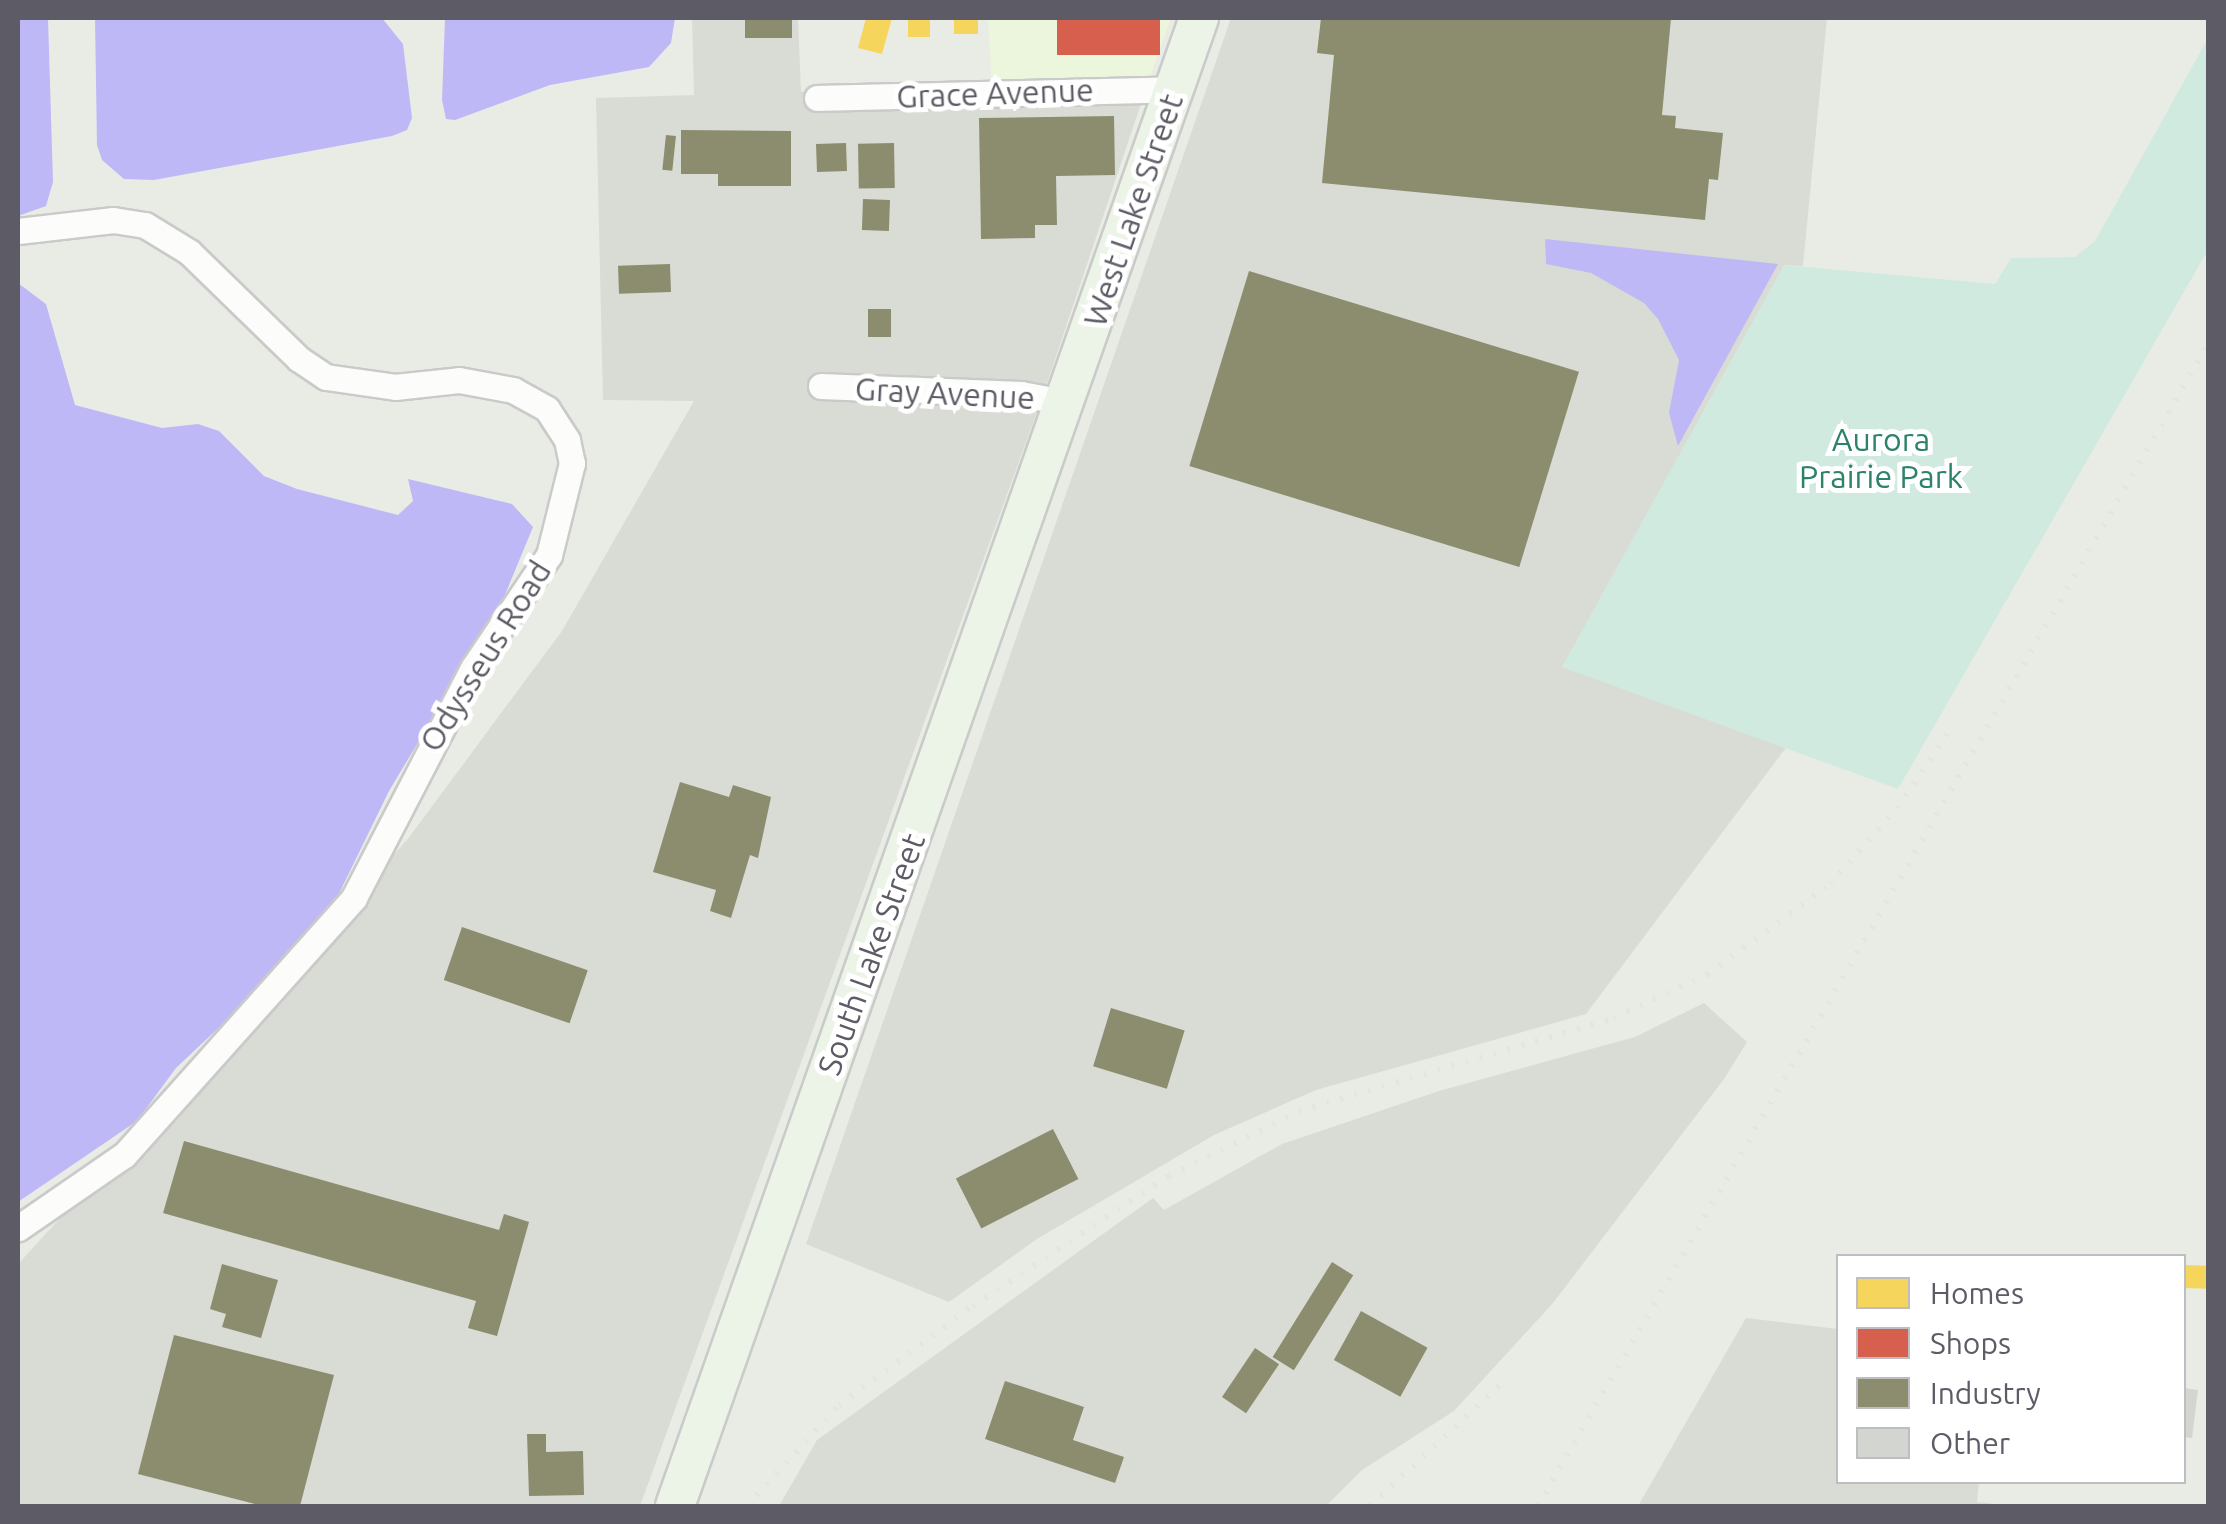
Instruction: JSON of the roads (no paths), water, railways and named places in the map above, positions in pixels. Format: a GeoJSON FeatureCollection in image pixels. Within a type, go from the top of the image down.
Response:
{"type":"FeatureCollection","features":[{"type":"Feature","properties":{"kind":"main road","name":"West Lake Street"},"geometry":{"type":"LineString","coordinates":[[1068,402],[1199,18]]}},
{"type":"Feature","properties":{"kind":"main road","name":"South Lake Street"},"geometry":{"type":"LineString","coordinates":[[675,1506],[1068,402]]}},
{"type":"Feature","properties":{"kind":"street","name":"Grace Avenue"},"geometry":{"type":"LineString","coordinates":[[817,98],[1174,89]]}},
{"type":"Feature","properties":{"kind":"street","name":"Odysseus Road"},"geometry":{"type":"LineString","coordinates":[[18,231],[114,220],[145,226],[189,252],[326,377],[396,387],[459,380],[513,390],[546,409],[566,440],[572,463],[549,555],[473,668],[354,898],[124,1155],[18,1228]]}},
{"type":"Feature","properties":{"kind":"street","name":"Gray Avenue"},"geometry":{"type":"LineString","coordinates":[[821,386],[1021,394],[1068,402]]}},
{"type":"Feature","properties":{"kind":"railway"},"geometry":{"type":"LineString","coordinates":[[1538,1506],[2208,344]]}},
{"type":"Feature","properties":{"kind":"railway"},"geometry":{"type":"LineString","coordinates":[[747,1506],[839,1405],[973,1306],[1169,1176],[1299,1111],[1614,1018],[1708,974],[1830,884],[1897,808],[1954,724]]}},
{"type":"Feature","properties":{"kind":"railway"},"geometry":{"type":"LineString","coordinates":[[1370,1506],[1503,1382]]}},
{"type":"Feature","properties":{"kind":"park label","name":"Aurora Prairie Park"},"geometry":{"type":"Point","coordinates":[1881,458]}}]}
